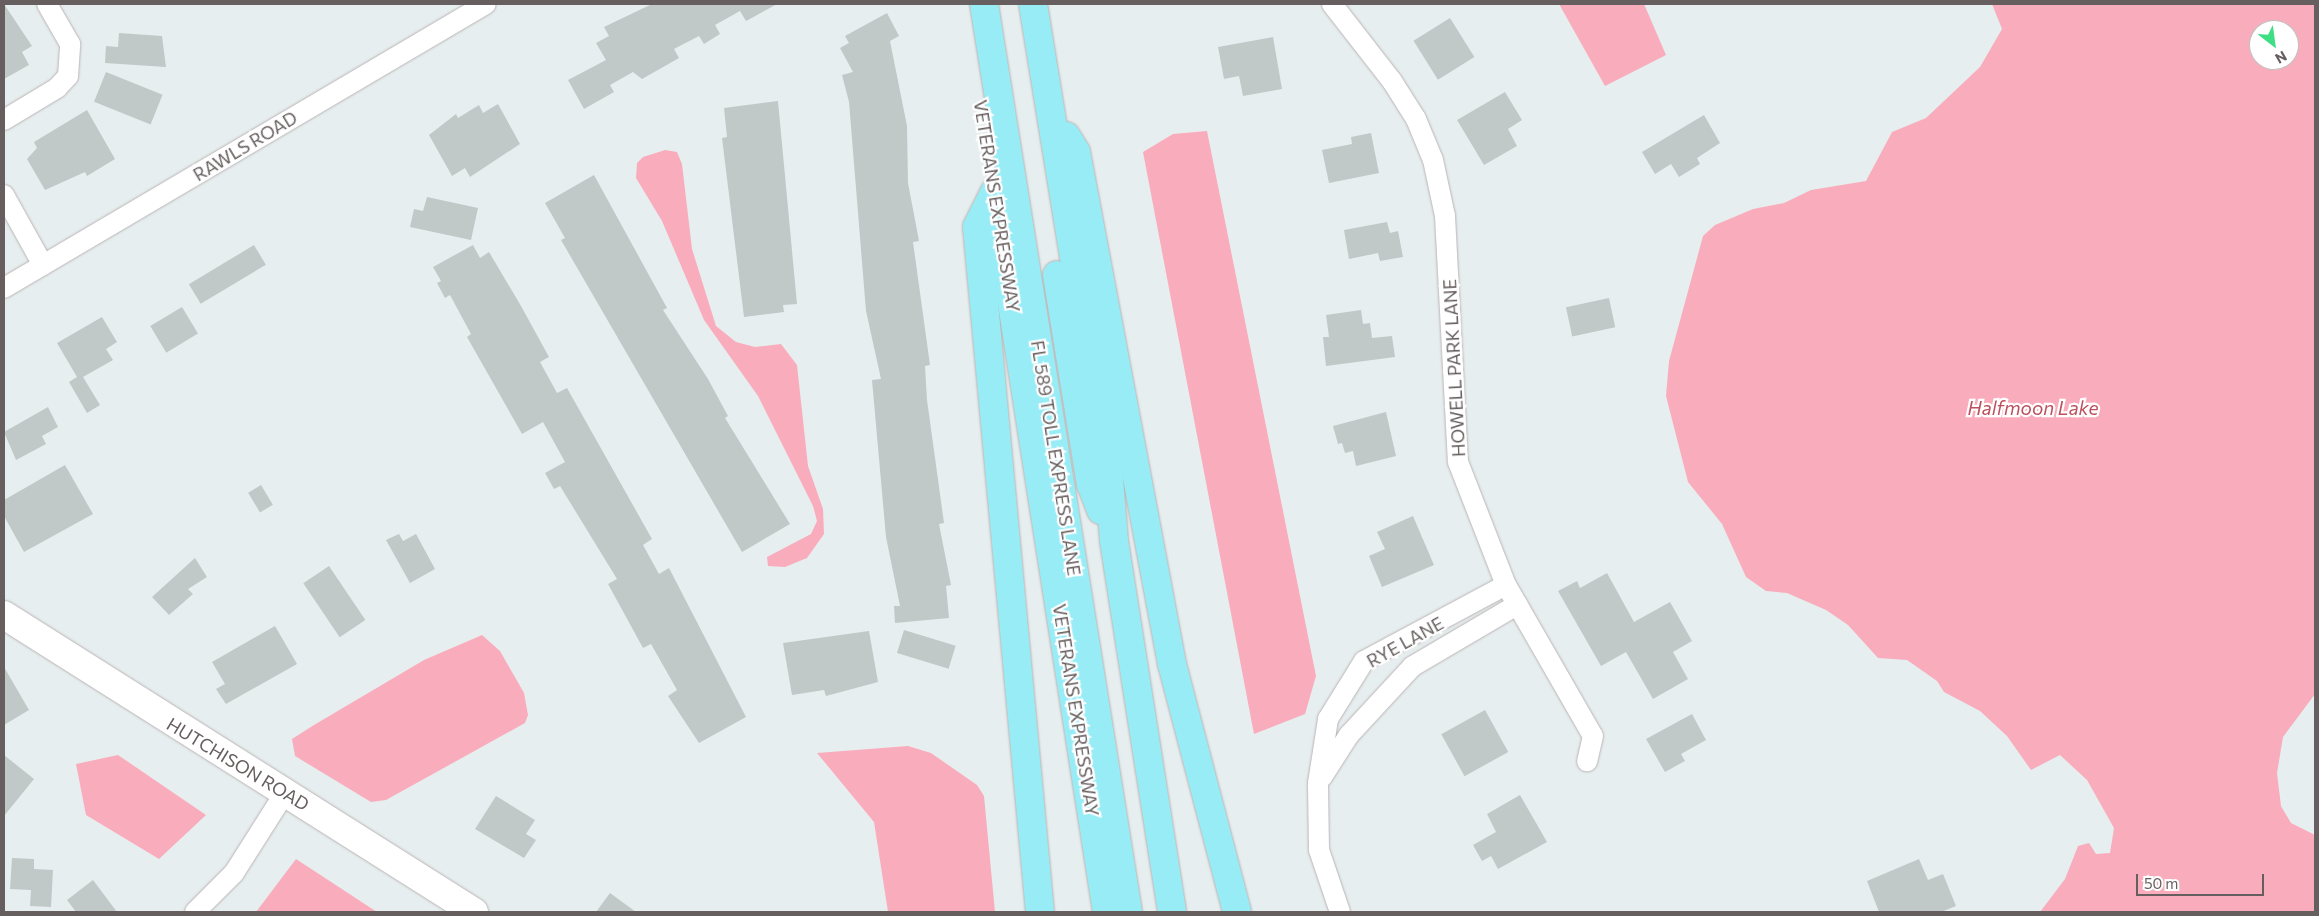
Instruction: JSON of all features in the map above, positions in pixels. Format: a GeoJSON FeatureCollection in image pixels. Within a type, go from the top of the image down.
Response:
{"type":"FeatureCollection","features":[{"type":"Feature","properties":{"kind":"highway","name":"VETERANS EXPRESSWAY"},"geometry":{"type":"LineString","coordinates":[[965,4],[1108,912]]}},
{"type":"Feature","properties":{"kind":"highway","name":"FL 589 TOLL EXPRESS LANE"},"geometry":{"type":"LineString","coordinates":[[984,4],[1128,912]]}},
{"type":"Feature","properties":{"kind":"highway","name":"FL 589 TOLL EXPRESS LANE"},"geometry":{"type":"LineString","coordinates":[[1014,4],[1091,484],[1114,542]]}},
{"type":"Feature","properties":{"kind":"highway"},"geometry":{"type":"LineString","coordinates":[[1033,4],[1108,466],[1114,542],[1172,912]]}},
{"type":"Feature","properties":{"kind":"highway"},"geometry":{"type":"LineString","coordinates":[[1050,108],[1076,152],[1172,664],[1237,912]]}},
{"type":"Feature","properties":{"kind":"highway"},"geometry":{"type":"LineString","coordinates":[[995,192],[977,228],[1040,912]]}},
{"type":"Feature","properties":{"kind":"street"},"geometry":{"type":"LineString","coordinates":[[4,120],[57,88],[68,76],[70,44],[47,4]]}},
{"type":"Feature","properties":{"kind":"street","name":"HOWELL PARK LANE"},"geometry":{"type":"LineString","coordinates":[[1332,4],[1392,81],[1416,119],[1433,160],[1446,216],[1458,462],[1506,585],[1593,736],[1587,761]]}},
{"type":"Feature","properties":{"kind":"street","name":"RAWLS ROAD"},"geometry":{"type":"LineString","coordinates":[[4,288],[482,5]]}},
{"type":"Feature","properties":{"kind":"street"},"geometry":{"type":"LineString","coordinates":[[4,195],[43,265]]}},
{"type":"Feature","properties":{"kind":"street","name":"RYE LANE"},"geometry":{"type":"LineString","coordinates":[[1340,912],[1319,850],[1318,783],[1328,719],[1364,661],[1506,585]]}},
{"type":"Feature","properties":{"kind":"street","name":"RYE LANE"},"geometry":{"type":"LineString","coordinates":[[1318,783],[1368,715],[1413,666],[1517,605]]}},
{"type":"Feature","properties":{"kind":"street","name":"HUTCHISON ROAD"},"geometry":{"type":"LineString","coordinates":[[4,615],[168,723],[286,791],[474,912]]}},
{"type":"Feature","properties":{"kind":"street"},"geometry":{"type":"LineString","coordinates":[[1398,644],[1413,666]]}},
{"type":"Feature","properties":{"kind":"street"},"geometry":{"type":"LineString","coordinates":[[1342,698],[1368,715]]}},
{"type":"Feature","properties":{"kind":"street"},"geometry":{"type":"LineString","coordinates":[[195,912],[234,873],[286,791]]}},
{"type":"Feature","properties":{"kind":"water"},"geometry":{"type":"Polygon","coordinates":[[[1559,4],[1644,4],[1666,55],[1605,86],[1559,4]]]}},
{"type":"Feature","properties":{"kind":"water","name":"Halfmoon Lake"},"geometry":{"type":"Polygon","coordinates":[[[1992,4],[2315,4],[2315,694],[2283,737],[2277,773],[2281,806],[2291,823],[2315,835],[2315,912],[2040,912],[2065,879],[2078,846],[2089,843],[2096,854],[2110,853],[2114,828],[2087,780],[2060,755],[2031,770],[2007,736],[1980,711],[1944,692],[1937,681],[1907,660],[1878,658],[1848,625],[1826,610],[1787,593],[1766,591],[1746,577],[1722,524],[1688,482],[1666,396],[1669,361],[1703,236],[1715,225],[1753,209],[1784,203],[1811,190],[1866,181],[1892,132],[1926,118],[1980,67],[2002,29],[1992,4]]]}},
{"type":"Feature","properties":{"kind":"water"},"geometry":{"type":"Polygon","coordinates":[[[1207,131],[1316,676],[1305,714],[1254,734],[1143,152],[1173,134],[1207,131]]]}},
{"type":"Feature","properties":{"kind":"water"},"geometry":{"type":"Polygon","coordinates":[[[665,150],[677,152],[682,164],[692,249],[716,326],[736,342],[755,347],[781,344],[797,365],[808,466],[823,509],[824,534],[807,558],[785,567],[768,566],[767,557],[811,534],[817,521],[813,506],[758,396],[704,320],[662,221],[636,178],[637,163],[643,157],[665,150]]]}},
{"type":"Feature","properties":{"kind":"water"},"geometry":{"type":"Polygon","coordinates":[[[482,635],[500,651],[524,693],[528,715],[525,723],[386,800],[371,802],[295,756],[292,739],[424,660],[482,635]]]}},
{"type":"Feature","properties":{"kind":"water"},"geometry":{"type":"Polygon","coordinates":[[[908,746],[931,753],[977,785],[984,796],[995,912],[888,912],[874,822],[817,753],[908,746]]]}},
{"type":"Feature","properties":{"kind":"water"},"geometry":{"type":"Polygon","coordinates":[[[118,755],[206,815],[159,859],[86,815],[76,764],[118,755]]]}},
{"type":"Feature","properties":{"kind":"water"},"geometry":{"type":"Polygon","coordinates":[[[296,859],[377,912],[256,912],[296,859]]]}},
{"type":"Feature","properties":{"kind":"building"},"geometry":{"type":"Polygon","coordinates":[[[4,4],[32,46],[22,52],[29,65],[4,79],[4,4]]]}},
{"type":"Feature","properties":{"kind":"building"},"geometry":{"type":"Polygon","coordinates":[[[652,4],[777,4],[746,21],[740,11],[715,25],[720,34],[704,44],[699,36],[674,49],[679,58],[642,79],[633,72],[610,85],[614,92],[584,109],[568,80],[606,60],[596,43],[609,36],[604,27],[652,4]]]}},
{"type":"Feature","properties":{"kind":"building"},"geometry":{"type":"Polygon","coordinates":[[[887,13],[899,36],[890,41],[907,126],[908,183],[919,241],[913,242],[930,365],[925,366],[927,400],[944,523],[939,524],[951,585],[946,586],[949,618],[895,623],[894,606],[900,606],[886,537],[872,380],[881,379],[866,311],[849,102],[842,75],[853,72],[840,48],[849,43],[845,36],[887,13]]]}},
{"type":"Feature","properties":{"kind":"building"},"geometry":{"type":"Polygon","coordinates":[[[1450,18],[1474,57],[1438,80],[1414,41],[1450,18]]]}},
{"type":"Feature","properties":{"kind":"building"},"geometry":{"type":"Polygon","coordinates":[[[119,33],[162,36],[166,67],[105,63],[106,46],[118,47],[119,33]]]}},
{"type":"Feature","properties":{"kind":"building"},"geometry":{"type":"Polygon","coordinates":[[[1273,37],[1282,89],[1243,96],[1239,76],[1224,79],[1218,47],[1273,37]]]}},
{"type":"Feature","properties":{"kind":"building"},"geometry":{"type":"Polygon","coordinates":[[[106,72],[163,95],[151,125],[94,102],[106,72]]]}},
{"type":"Feature","properties":{"kind":"building"},"geometry":{"type":"Polygon","coordinates":[[[1505,92],[1522,120],[1508,129],[1517,146],[1484,165],[1457,120],[1505,92]]]}},
{"type":"Feature","properties":{"kind":"building"},"geometry":{"type":"Polygon","coordinates":[[[778,101],[797,304],[783,305],[784,312],[744,317],[722,138],[727,137],[724,108],[778,101]]]}},
{"type":"Feature","properties":{"kind":"building"},"geometry":{"type":"Polygon","coordinates":[[[498,104],[520,144],[470,177],[465,168],[452,176],[429,135],[456,114],[458,118],[479,105],[483,113],[498,104]]]}},
{"type":"Feature","properties":{"kind":"building"},"geometry":{"type":"Polygon","coordinates":[[[87,110],[115,159],[87,176],[85,172],[45,190],[27,159],[37,148],[34,142],[87,110]]]}},
{"type":"Feature","properties":{"kind":"building"},"geometry":{"type":"Polygon","coordinates":[[[1704,115],[1720,143],[1697,158],[1700,164],[1679,177],[1671,164],[1655,174],[1642,152],[1704,115]]]}},
{"type":"Feature","properties":{"kind":"building"},"geometry":{"type":"Polygon","coordinates":[[[1371,133],[1379,173],[1329,183],[1322,150],[1352,144],[1351,137],[1371,133]]]}},
{"type":"Feature","properties":{"kind":"building"},"geometry":{"type":"Polygon","coordinates":[[[594,175],[667,308],[663,310],[708,379],[728,416],[725,418],[790,524],[742,552],[561,240],[565,238],[545,203],[594,175]]]}},
{"type":"Feature","properties":{"kind":"building"},"geometry":{"type":"Polygon","coordinates":[[[427,197],[478,208],[471,240],[410,227],[414,209],[423,211],[427,197]]]}},
{"type":"Feature","properties":{"kind":"building"},"geometry":{"type":"Polygon","coordinates":[[[1387,222],[1390,233],[1398,231],[1403,257],[1380,261],[1378,253],[1349,259],[1344,230],[1387,222]]]}},
{"type":"Feature","properties":{"kind":"building"},"geometry":{"type":"Polygon","coordinates":[[[254,245],[266,265],[201,304],[189,284],[254,245]]]}},
{"type":"Feature","properties":{"kind":"building"},"geometry":{"type":"Polygon","coordinates":[[[473,245],[480,258],[489,252],[521,306],[549,357],[540,362],[557,393],[567,388],[652,539],[643,545],[659,574],[669,568],[746,717],[699,743],[668,696],[677,690],[651,644],[643,648],[608,584],[617,579],[560,486],[554,489],[545,473],[565,462],[543,422],[522,434],[467,337],[471,334],[450,295],[445,298],[437,283],[441,281],[433,267],[473,245]]]}},
{"type":"Feature","properties":{"kind":"building"},"geometry":{"type":"Polygon","coordinates":[[[1609,298],[1615,327],[1572,336],[1566,307],[1609,298]]]}},
{"type":"Feature","properties":{"kind":"building"},"geometry":{"type":"Polygon","coordinates":[[[182,307],[198,334],[166,353],[150,326],[182,307]]]}},
{"type":"Feature","properties":{"kind":"building"},"geometry":{"type":"Polygon","coordinates":[[[1361,310],[1363,324],[1370,323],[1372,338],[1392,336],[1395,357],[1326,366],[1323,337],[1329,337],[1326,315],[1361,310]]]}},
{"type":"Feature","properties":{"kind":"building"},"geometry":{"type":"Polygon","coordinates":[[[102,317],[117,342],[106,349],[113,360],[83,377],[100,405],[87,413],[69,382],[77,377],[57,343],[102,317]]]}},
{"type":"Feature","properties":{"kind":"building"},"geometry":{"type":"Polygon","coordinates":[[[48,407],[58,427],[42,436],[46,444],[16,460],[4,432],[48,407]]]}},
{"type":"Feature","properties":{"kind":"building"},"geometry":{"type":"Polygon","coordinates":[[[1386,412],[1396,456],[1356,466],[1353,451],[1345,453],[1342,443],[1338,444],[1333,426],[1386,412]]]}},
{"type":"Feature","properties":{"kind":"building"},"geometry":{"type":"Polygon","coordinates":[[[65,465],[93,514],[24,552],[4,516],[4,500],[65,465]]]}},
{"type":"Feature","properties":{"kind":"building"},"geometry":{"type":"Polygon","coordinates":[[[261,485],[273,505],[260,512],[248,493],[261,485]]]}},
{"type":"Feature","properties":{"kind":"building"},"geometry":{"type":"Polygon","coordinates":[[[1413,516],[1434,565],[1382,587],[1369,556],[1385,549],[1377,532],[1413,516]]]}},
{"type":"Feature","properties":{"kind":"building"},"geometry":{"type":"Polygon","coordinates":[[[399,534],[403,541],[416,534],[435,569],[410,583],[386,540],[399,534]]]}},
{"type":"Feature","properties":{"kind":"building"},"geometry":{"type":"Polygon","coordinates":[[[195,558],[207,577],[188,589],[193,594],[169,615],[152,597],[195,558]]]}},
{"type":"Feature","properties":{"kind":"building"},"geometry":{"type":"Polygon","coordinates":[[[329,566],[365,620],[340,637],[303,583],[329,566]]]}},
{"type":"Feature","properties":{"kind":"building"},"geometry":{"type":"Polygon","coordinates":[[[1607,573],[1634,622],[1670,602],[1692,641],[1673,652],[1688,679],[1653,699],[1626,652],[1601,666],[1558,591],[1577,581],[1580,588],[1607,573]]]}},
{"type":"Feature","properties":{"kind":"building"},"geometry":{"type":"Polygon","coordinates":[[[275,626],[297,664],[226,704],[216,689],[225,684],[212,662],[275,626]]]}},
{"type":"Feature","properties":{"kind":"building"},"geometry":{"type":"Polygon","coordinates":[[[904,630],[956,646],[949,669],[897,653],[904,630]]]}},
{"type":"Feature","properties":{"kind":"building"},"geometry":{"type":"Polygon","coordinates":[[[869,631],[878,682],[826,696],[824,690],[792,695],[783,643],[869,631]]]}},
{"type":"Feature","properties":{"kind":"building"},"geometry":{"type":"Polygon","coordinates":[[[4,667],[29,710],[4,725],[4,667]]]}},
{"type":"Feature","properties":{"kind":"building"},"geometry":{"type":"Polygon","coordinates":[[[1485,710],[1508,752],[1465,776],[1441,734],[1485,710]]]}},
{"type":"Feature","properties":{"kind":"building"},"geometry":{"type":"Polygon","coordinates":[[[1692,714],[1706,740],[1681,754],[1685,761],[1665,772],[1646,739],[1692,714]]]}},
{"type":"Feature","properties":{"kind":"building"},"geometry":{"type":"Polygon","coordinates":[[[4,755],[34,779],[4,816],[4,755]]]}},
{"type":"Feature","properties":{"kind":"building"},"geometry":{"type":"Polygon","coordinates":[[[1520,795],[1547,842],[1498,869],[1491,856],[1482,861],[1473,845],[1496,832],[1487,814],[1520,795]]]}},
{"type":"Feature","properties":{"kind":"building"},"geometry":{"type":"Polygon","coordinates":[[[496,796],[535,820],[526,834],[536,840],[524,858],[475,829],[496,796]]]}},
{"type":"Feature","properties":{"kind":"building"},"geometry":{"type":"Polygon","coordinates":[[[12,858],[34,859],[34,869],[53,870],[51,907],[30,906],[31,890],[10,889],[12,858]]]}},
{"type":"Feature","properties":{"kind":"building"},"geometry":{"type":"Polygon","coordinates":[[[1919,859],[1928,880],[1943,874],[1956,906],[1941,912],[1879,912],[1867,881],[1919,859]]]}},
{"type":"Feature","properties":{"kind":"building"},"geometry":{"type":"Polygon","coordinates":[[[93,880],[117,912],[76,912],[67,900],[93,880]]]}},
{"type":"Feature","properties":{"kind":"building"},"geometry":{"type":"Polygon","coordinates":[[[610,893],[636,912],[596,912],[610,893]]]}}]}
